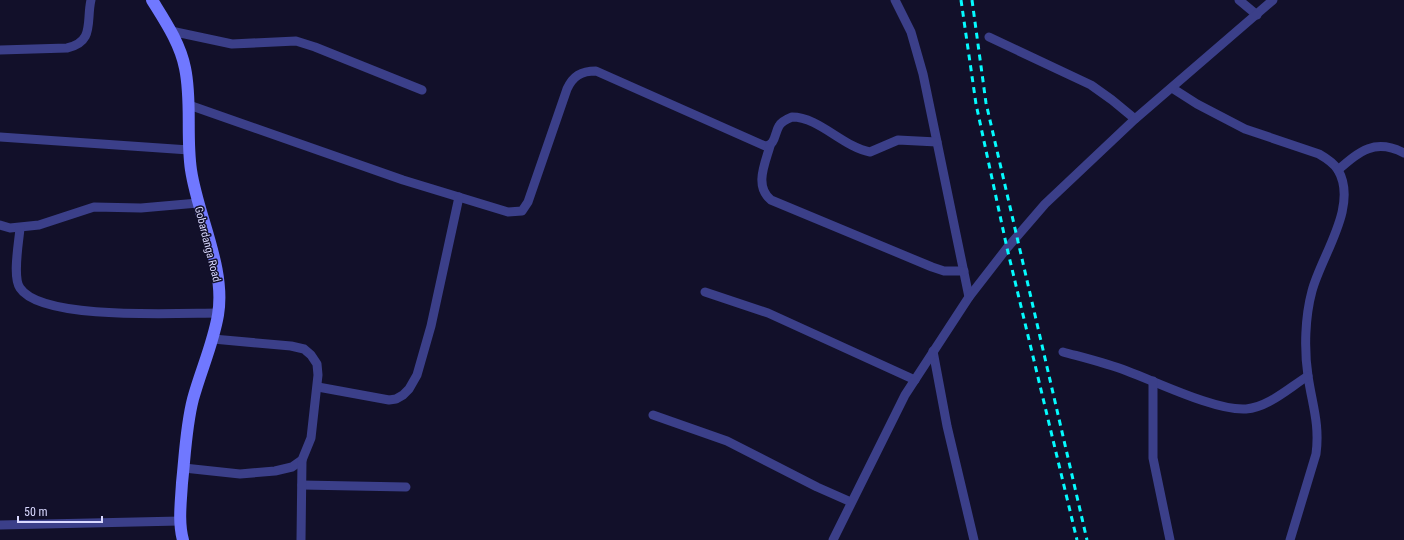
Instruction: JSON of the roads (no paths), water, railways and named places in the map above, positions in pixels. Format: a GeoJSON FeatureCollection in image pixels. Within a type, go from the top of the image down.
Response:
{"type":"FeatureCollection","features":[{"type":"Feature","properties":{"kind":"main road","name":"Gobardanga Road"},"geometry":{"type":"LineString","coordinates":[[152,0],[178,46],[185,67],[189,105],[189,150],[191,170],[215,267],[220,294],[213,339],[193,399],[186,440],[180,522],[183,540]]}},
{"type":"Feature","properties":{"kind":"street"},"geometry":{"type":"LineString","coordinates":[[0,50],[75,46],[85,37],[91,0]]}},
{"type":"Feature","properties":{"kind":"street"},"geometry":{"type":"LineString","coordinates":[[895,0],[904,15],[916,48],[969,297]]}},
{"type":"Feature","properties":{"kind":"street"},"geometry":{"type":"LineString","coordinates":[[1239,0],[1257,15]]}},
{"type":"Feature","properties":{"kind":"street"},"geometry":{"type":"LineString","coordinates":[[833,540],[905,395],[969,297],[1007,248],[1045,204],[1134,119],[1273,0]]}},
{"type":"Feature","properties":{"kind":"street"},"geometry":{"type":"LineString","coordinates":[[170,31],[232,44],[296,41],[315,46],[422,90]]}},
{"type":"Feature","properties":{"kind":"street"},"geometry":{"type":"LineString","coordinates":[[988,37],[1090,85],[1107,96],[1134,119]]}},
{"type":"Feature","properties":{"kind":"street"},"geometry":{"type":"LineString","coordinates":[[189,105],[339,158],[508,212],[522,211],[528,202],[571,80],[577,75],[588,71],[596,71],[760,145],[770,146]]}},
{"type":"Feature","properties":{"kind":"street"},"geometry":{"type":"LineString","coordinates":[[1172,88],[1197,104],[1245,129],[1319,154],[1330,161],[1338,170],[1344,187],[1344,202],[1340,222],[1312,290],[1306,337],[1308,376],[1318,424],[1318,439],[1316,454],[1290,540]]}},
{"type":"Feature","properties":{"kind":"street"},"geometry":{"type":"LineString","coordinates":[[937,142],[898,140],[870,152],[859,149],[806,119],[792,117],[779,124],[770,146],[761,181],[766,195],[771,200],[932,267],[944,271],[964,271]]}},
{"type":"Feature","properties":{"kind":"street"},"geometry":{"type":"LineString","coordinates":[[0,137],[189,150]]}},
{"type":"Feature","properties":{"kind":"street"},"geometry":{"type":"LineString","coordinates":[[1338,170],[1359,152],[1370,147],[1387,147],[1404,153]]}},
{"type":"Feature","properties":{"kind":"street"},"geometry":{"type":"LineString","coordinates":[[318,387],[389,400],[396,399],[409,389],[417,374],[431,326],[459,197]]}},
{"type":"Feature","properties":{"kind":"street"},"geometry":{"type":"LineString","coordinates":[[0,224],[10,228],[39,225],[94,207],[141,208],[198,203]]}},
{"type":"Feature","properties":{"kind":"street"},"geometry":{"type":"LineString","coordinates":[[20,228],[17,278],[19,288],[37,300],[88,312],[218,313]]}},
{"type":"Feature","properties":{"kind":"street"},"geometry":{"type":"LineString","coordinates":[[705,292],[768,313],[915,380]]}},
{"type":"Feature","properties":{"kind":"street"},"geometry":{"type":"LineString","coordinates":[[213,339],[304,349],[311,355],[317,364],[318,387],[311,438],[302,460],[301,540]]}},
{"type":"Feature","properties":{"kind":"street"},"geometry":{"type":"LineString","coordinates":[[933,351],[947,426],[974,540]]}},
{"type":"Feature","properties":{"kind":"street"},"geometry":{"type":"LineString","coordinates":[[1063,352],[1098,361],[1209,402],[1233,408],[1247,409],[1261,405],[1308,376]]}},
{"type":"Feature","properties":{"kind":"street"},"geometry":{"type":"LineString","coordinates":[[1153,381],[1153,458],[1170,540]]}},
{"type":"Feature","properties":{"kind":"street"},"geometry":{"type":"LineString","coordinates":[[653,415],[727,441],[817,487],[851,502]]}},
{"type":"Feature","properties":{"kind":"street"},"geometry":{"type":"LineString","coordinates":[[184,468],[240,474],[260,473],[292,467],[302,460]]}},
{"type":"Feature","properties":{"kind":"street"},"geometry":{"type":"LineString","coordinates":[[302,485],[406,487]]}},
{"type":"Feature","properties":{"kind":"street"},"geometry":{"type":"LineString","coordinates":[[0,525],[180,522]]}},
{"type":"Feature","properties":{"kind":"railway"},"geometry":{"type":"LineString","coordinates":[[961,0],[976,104],[1007,248],[1077,540]]}},
{"type":"Feature","properties":{"kind":"railway"},"geometry":{"type":"LineString","coordinates":[[972,0],[986,103],[1087,540]]}}]}
